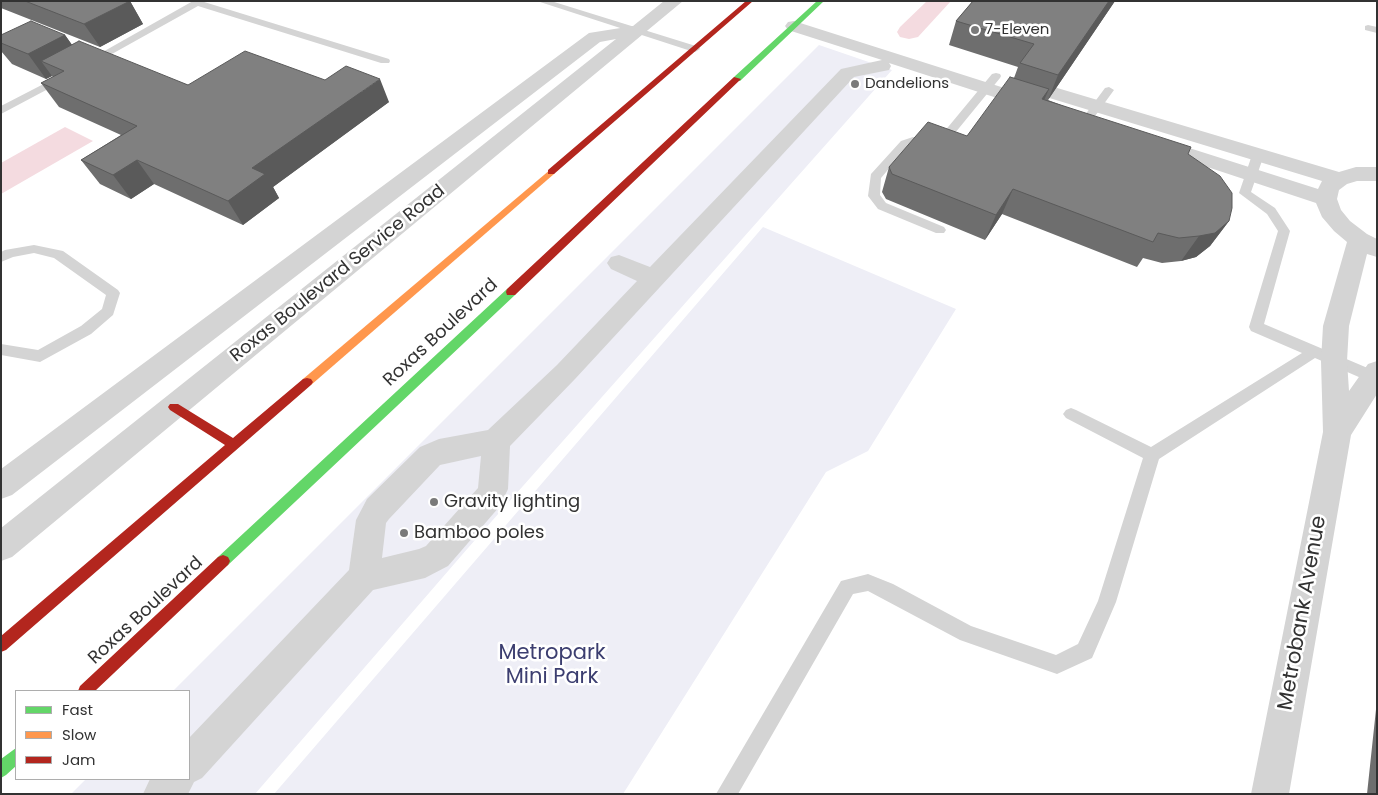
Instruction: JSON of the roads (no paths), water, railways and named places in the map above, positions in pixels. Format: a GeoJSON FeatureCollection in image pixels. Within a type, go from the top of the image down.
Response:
{"type":"FeatureCollection","features":[{"type":"Feature","properties":{"kind":"highway"},"geometry":{"type":"LineString","coordinates":[[1,645],[750,1]]}},
{"type":"Feature","properties":{"kind":"highway","name":"Roxas Boulevard"},"geometry":{"type":"LineString","coordinates":[[86,690],[820,1]]}},
{"type":"Feature","properties":{"kind":"highway"},"geometry":{"type":"LineString","coordinates":[[174,407],[234,445]]}},
{"type":"Feature","properties":{"kind":"highway"},"geometry":{"type":"LineString","coordinates":[[1,770],[15,757]]}},
{"type":"Feature","properties":{"kind":"street","name":"Roxas Boulevard Service Road"},"geometry":{"type":"LineString","coordinates":[[1,548],[675,1]]}},
{"type":"Feature","properties":{"kind":"street"},"geometry":{"type":"LineString","coordinates":[[800,21],[1091,113],[1258,155],[1339,179]]}},
{"type":"Feature","properties":{"kind":"street"},"geometry":{"type":"LineString","coordinates":[[1,486],[595,37],[637,31]]}},
{"type":"Feature","properties":{"kind":"street"},"geometry":{"type":"LineString","coordinates":[[364,577],[372,520],[378,509],[430,456],[439,451],[496,441],[566,372],[848,73],[882,66]]}},
{"type":"Feature","properties":{"kind":"street"},"geometry":{"type":"LineString","coordinates":[[1091,113],[1251,174],[1326,198]]}},
{"type":"Feature","properties":{"kind":"street"},"geometry":{"type":"LineString","coordinates":[[1368,245],[1336,219],[1330,212],[1326,198],[1329,187],[1339,179],[1356,174],[1377,174]]}},
{"type":"Feature","properties":{"kind":"street","name":"Metrobank Avenue"},"geometry":{"type":"LineString","coordinates":[[1270,794],[1337,432],[1324,356],[1368,245]]}},
{"type":"Feature","properties":{"kind":"street"},"geometry":{"type":"LineString","coordinates":[[619,263],[654,279]]}},
{"type":"Feature","properties":{"kind":"street","name":"Metrobank Avenue"},"geometry":{"type":"LineString","coordinates":[[1337,432],[1375,374]]}},
{"type":"Feature","properties":{"kind":"street"},"geometry":{"type":"LineString","coordinates":[[190,764],[364,577],[425,563],[437,556],[489,497],[493,489],[496,441]]}},
{"type":"Feature","properties":{"kind":"street"},"geometry":{"type":"LineString","coordinates":[[162,794],[175,780]]}},
{"type":"Feature","properties":{"kind":"lane"},"geometry":{"type":"LineString","coordinates":[[541,1],[694,48]]}},
{"type":"Feature","properties":{"kind":"lane"},"geometry":{"type":"LineString","coordinates":[[1,111],[197,4],[386,61]]}},
{"type":"Feature","properties":{"kind":"lane"},"geometry":{"type":"LineString","coordinates":[[940,230],[882,206],[874,196],[875,177],[905,143],[913,140],[942,142],[992,82]]}},
{"type":"Feature","properties":{"kind":"lane"},"geometry":{"type":"LineString","coordinates":[[1091,113],[1109,90]]}},
{"type":"Feature","properties":{"kind":"lane"},"geometry":{"type":"LineString","coordinates":[[1258,155],[1245,193],[1271,212],[1284,232],[1256,327],[1324,356],[1375,374]]}},
{"type":"Feature","properties":{"kind":"lane"},"geometry":{"type":"LineString","coordinates":[[1,258],[10,253],[34,248],[58,254],[113,293],[108,311],[86,330],[40,356],[1,349]]}},
{"type":"Feature","properties":{"kind":"lane"},"geometry":{"type":"LineString","coordinates":[[726,794],[847,587],[868,582],[887,590],[967,634],[1057,665],[1086,651],[1107,602],[1152,454],[1324,356]]}},
{"type":"Feature","properties":{"kind":"lane"},"geometry":{"type":"LineString","coordinates":[[1071,414],[1152,454]]}},
{"type":"Feature","properties":{"kind":"waterway"},"geometry":{"type":"LineString","coordinates":[[909,32],[940,1]]}},
{"type":"Feature","properties":{"kind":"place","name":"7-Eleven"},"geometry":{"type":"Point","coordinates":[975,30]}},
{"type":"Feature","properties":{"kind":"place","name":"Dandelions"},"geometry":{"type":"Point","coordinates":[855,84]}},
{"type":"Feature","properties":{"kind":"place","name":"Gravity lighting"},"geometry":{"type":"Point","coordinates":[434,502]}},
{"type":"Feature","properties":{"kind":"place","name":"Bamboo poles"},"geometry":{"type":"Point","coordinates":[404,533]}},
{"type":"Feature","properties":{"kind":"park label","name":"Metropark Mini Park"},"geometry":{"type":"Point","coordinates":[552,666]}}]}
